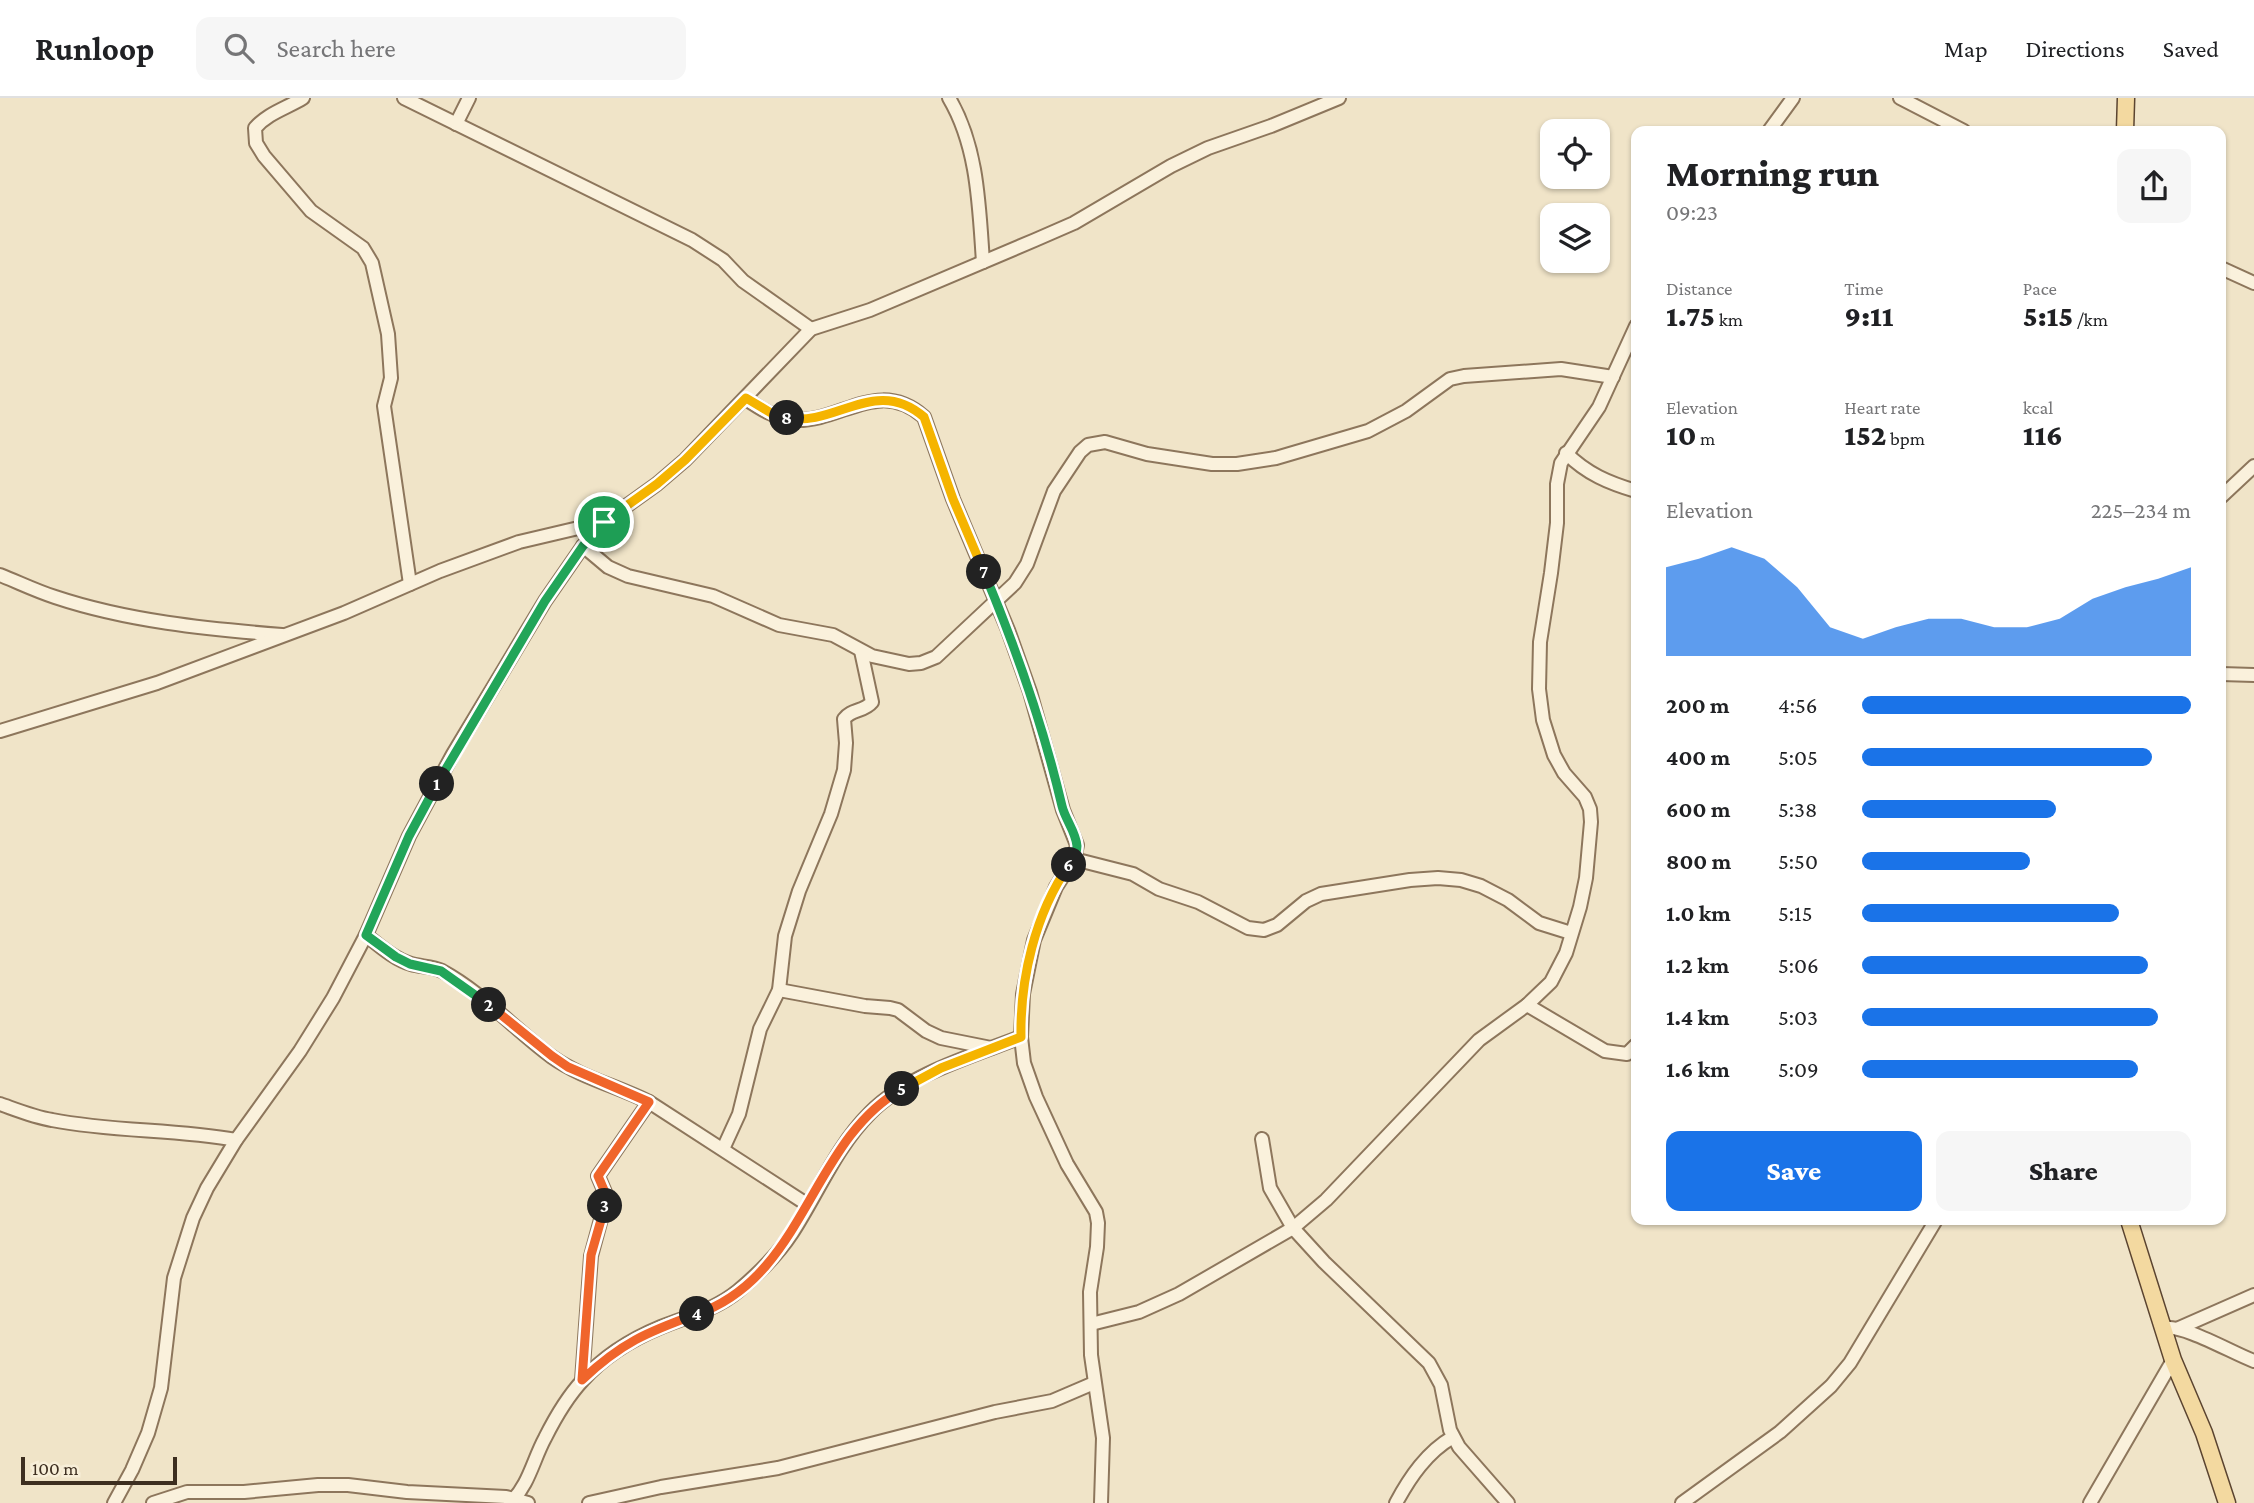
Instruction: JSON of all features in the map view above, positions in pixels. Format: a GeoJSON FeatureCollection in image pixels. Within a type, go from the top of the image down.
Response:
{"type":"FeatureCollection","features":[{"type":"Feature","properties":{"kind":"main road"},"geometry":{"type":"LineString","coordinates":[[2125,126],[2126,98]]}},
{"type":"Feature","properties":{"kind":"main road"},"geometry":{"type":"LineString","coordinates":[[2131,1225],[2171,1328],[2173,1360],[2204,1433],[2227,1503]]}},
{"type":"Feature","properties":{"kind":"street"},"geometry":{"type":"LineString","coordinates":[[303,98],[259,124],[255,128],[256,143],[311,211],[363,248],[372,263],[388,334],[391,378],[384,406],[410,584]]}},
{"type":"Feature","properties":{"kind":"street"},"geometry":{"type":"LineString","coordinates":[[404,98],[692,240],[723,260],[743,281],[811,329]]}},
{"type":"Feature","properties":{"kind":"street"},"geometry":{"type":"LineString","coordinates":[[456,124],[469,98]]}},
{"type":"Feature","properties":{"kind":"street"},"geometry":{"type":"LineString","coordinates":[[948,98],[957,112],[967,138],[977,188],[983,262]]}},
{"type":"Feature","properties":{"kind":"street"},"geometry":{"type":"LineString","coordinates":[[114,1503],[149,1433],[161,1388],[174,1278],[193,1218],[207,1188],[236,1140],[300,1051],[333,998],[366,935],[409,836],[453,754],[545,601],[583,546],[604,522],[685,460],[811,329],[870,310],[1074,223],[1171,166],[1208,148],[1339,98]]}},
{"type":"Feature","properties":{"kind":"street"},"geometry":{"type":"LineString","coordinates":[[1773,126],[1793,98]]}},
{"type":"Feature","properties":{"kind":"street"},"geometry":{"type":"LineString","coordinates":[[1900,98],[1955,126]]}},
{"type":"Feature","properties":{"kind":"street"},"geometry":{"type":"LineString","coordinates":[[2226,270],[2254,283]]}},
{"type":"Feature","properties":{"kind":"street"},"geometry":{"type":"LineString","coordinates":[[1091,1324],[1139,1312],[1180,1294],[1293,1228],[1326,1200],[1470,1048],[1527,1005],[1551,982],[1566,953],[1572,933],[1586,878],[1591,843],[1590,809],[1585,797],[1564,773],[1554,755],[1543,720],[1539,689],[1540,642],[1557,523],[1557,484],[1566,453],[1599,407],[1631,337]]}},
{"type":"Feature","properties":{"kind":"street"},"geometry":{"type":"LineString","coordinates":[[583,546],[608,567],[628,576],[713,596],[779,625],[833,635],[872,656],[908,664],[921,663],[936,657],[1015,583],[1027,564],[1055,491],[1080,452],[1098,442],[1179,459],[1212,464],[1237,464],[1276,458],[1368,431],[1406,411],[1450,379],[1561,369],[1613,377]]}},
{"type":"Feature","properties":{"kind":"street"},"geometry":{"type":"LineString","coordinates":[[746,398],[776,416],[795,420],[814,418],[867,401],[896,401],[913,407],[924,417],[953,499],[996,601],[1030,692],[1063,810],[1077,845],[1073,859],[1056,887],[1034,940],[1023,994],[1021,1037],[1024,1063],[1036,1097],[1067,1164],[1096,1212],[1098,1233],[1091,1283],[1091,1324],[1094,1383],[1102,1438],[1101,1503]]}},
{"type":"Feature","properties":{"kind":"street"},"geometry":{"type":"LineString","coordinates":[[1566,453],[1595,476],[1631,489]]}},
{"type":"Feature","properties":{"kind":"street"},"geometry":{"type":"LineString","coordinates":[[2226,492],[2254,466]]}},
{"type":"Feature","properties":{"kind":"street"},"geometry":{"type":"LineString","coordinates":[[0,731],[157,684],[519,542],[604,522]]}},
{"type":"Feature","properties":{"kind":"street"},"geometry":{"type":"LineString","coordinates":[[0,575],[54,597],[121,613],[194,626],[286,635]]}},
{"type":"Feature","properties":{"kind":"street"},"geometry":{"type":"LineString","coordinates":[[723,1149],[739,1114],[760,1029],[779,990],[785,936],[799,891],[831,814],[844,769],[844,719],[848,714],[867,708],[872,702],[861,651]]}},
{"type":"Feature","properties":{"kind":"street"},"geometry":{"type":"LineString","coordinates":[[2226,674],[2254,675]]}},
{"type":"Feature","properties":{"kind":"street"},"geometry":{"type":"LineString","coordinates":[[1073,859],[1133,874],[1158,890],[1198,902],[1248,928],[1264,930],[1277,925],[1306,901],[1321,894],[1438,878],[1461,880],[1481,886],[1507,900],[1539,923],[1572,933]]}},
{"type":"Feature","properties":{"kind":"street"},"geometry":{"type":"LineString","coordinates":[[366,935],[410,964],[441,971],[479,997],[568,1067],[649,1102],[808,1205]]}},
{"type":"Feature","properties":{"kind":"street"},"geometry":{"type":"LineString","coordinates":[[779,990],[864,1006],[890,1007],[941,1038],[993,1048]]}},
{"type":"Feature","properties":{"kind":"street"},"geometry":{"type":"LineString","coordinates":[[1527,1005],[1605,1051],[1627,1054],[1631,1050]]}},
{"type":"Feature","properties":{"kind":"street"},"geometry":{"type":"LineString","coordinates":[[153,1503],[187,1492],[244,1492],[318,1485],[348,1485],[518,1501],[545,1438],[582,1380],[634,1338],[711,1309],[736,1294],[766,1266],[791,1234],[844,1145],[870,1112],[898,1090],[941,1068],[1021,1037]]}},
{"type":"Feature","properties":{"kind":"street"},"geometry":{"type":"LineString","coordinates":[[582,1380],[591,1255],[607,1197],[598,1176],[649,1102]]}},
{"type":"Feature","properties":{"kind":"street"},"geometry":{"type":"LineString","coordinates":[[0,1104],[49,1120],[195,1133],[236,1140]]}},
{"type":"Feature","properties":{"kind":"street"},"geometry":{"type":"LineString","coordinates":[[1262,1139],[1270,1188],[1293,1228],[1324,1262],[1429,1363],[1441,1385],[1453,1437],[1470,1462],[1508,1503]]}},
{"type":"Feature","properties":{"kind":"street"},"geometry":{"type":"LineString","coordinates":[[1682,1503],[1780,1432],[1831,1386],[1850,1363],[1933,1225]]}},
{"type":"Feature","properties":{"kind":"street"},"geometry":{"type":"LineString","coordinates":[[2171,1328],[2254,1295]]}},
{"type":"Feature","properties":{"kind":"street"},"geometry":{"type":"LineString","coordinates":[[2171,1328],[2254,1361]]}},
{"type":"Feature","properties":{"kind":"street"},"geometry":{"type":"LineString","coordinates":[[2090,1503],[2173,1360]]}},
{"type":"Feature","properties":{"kind":"street"},"geometry":{"type":"LineString","coordinates":[[589,1503],[661,1487],[778,1468],[995,1412],[1052,1401],[1094,1383]]}},
{"type":"Feature","properties":{"kind":"street"},"geometry":{"type":"LineString","coordinates":[[1396,1503],[1408,1480],[1425,1460],[1441,1444],[1453,1437]]}},
{"type":"Feature","properties":{"kind":"route"},"geometry":{"type":"LineString","coordinates":[[746,398],[776,416],[795,420],[814,418],[867,401],[896,401],[913,407],[924,417],[953,499],[1008,629],[1030,692],[1063,810],[1077,845],[1073,859],[1056,887],[1034,940],[1023,994],[1021,1037],[941,1068],[898,1090],[870,1112],[844,1145],[791,1234],[766,1266],[736,1294],[711,1309],[634,1338],[582,1380],[591,1255],[607,1197],[598,1176],[649,1102],[568,1067],[479,997],[441,971],[410,964],[366,935],[409,836],[453,754],[545,601],[583,546],[604,522],[685,460],[746,398]]}}]}
